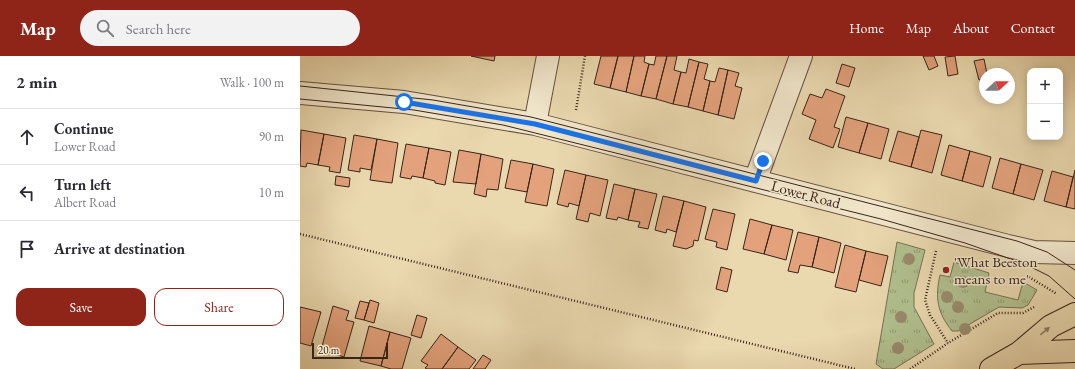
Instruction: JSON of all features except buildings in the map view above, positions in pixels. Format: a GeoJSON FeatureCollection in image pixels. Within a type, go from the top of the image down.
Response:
{"type":"FeatureCollection","features":[{"type":"Feature","properties":{"kind":"main road"},"geometry":{"type":"LineString","coordinates":[[991,369],[1019,353],[1051,326],[1075,314]]}},
{"type":"Feature","properties":{"kind":"main road"},"geometry":{"type":"LineString","coordinates":[[1019,353],[1075,351]]}},
{"type":"Feature","properties":{"kind":"street"},"geometry":{"type":"LineString","coordinates":[[535,124],[548,56]]}},
{"type":"Feature","properties":{"kind":"street"},"geometry":{"type":"LineString","coordinates":[[756,181],[801,56]]}},
{"type":"Feature","properties":{"kind":"street","name":"Lower Road"},"geometry":{"type":"LineString","coordinates":[[300,93],[404,102],[535,124],[1034,252],[1075,253]]}},
{"type":"Feature","properties":{"kind":"path"},"geometry":{"type":"LineString","coordinates":[[572,134],[585,56]]}},
{"type":"Feature","properties":{"kind":"path"},"geometry":{"type":"LineString","coordinates":[[300,234],[855,369]]}},
{"type":"Feature","properties":{"kind":"path"},"geometry":{"type":"LineString","coordinates":[[937,247],[925,300],[926,308],[948,343]]}},
{"type":"Feature","properties":{"kind":"path"},"geometry":{"type":"LineString","coordinates":[[1050,298],[1057,294]]}},
{"type":"Feature","properties":{"kind":"path"},"geometry":{"type":"LineString","coordinates":[[910,369],[948,343],[998,313],[1023,313],[1036,306]]}},
{"type":"Feature","properties":{"kind":"green space"},"geometry":{"type":"Polygon","coordinates":[[[897,242],[925,250],[914,293],[914,307],[934,344],[894,369],[883,369],[876,364],[897,242]]]}},
{"type":"Feature","properties":{"kind":"green space"},"geometry":{"type":"Polygon","coordinates":[[[954,262],[989,273],[985,292],[1018,300],[1023,282],[1037,290],[1028,305],[1022,308],[999,307],[958,331],[952,331],[940,311],[938,304],[938,283],[940,275],[950,277],[954,262]]]}},
{"type":"Feature","properties":{"kind":"tram line"},"geometry":{"type":"LineString","coordinates":[[300,86],[433,100],[531,117],[1017,241],[1047,252],[1075,270]]}},
{"type":"Feature","properties":{"kind":"tram line"},"geometry":{"type":"LineString","coordinates":[[300,99],[414,110],[503,125],[881,219],[965,243],[1025,264],[1049,276],[1075,299]]}},
{"type":"Feature","properties":{"kind":"place","name":"'What Beeston means to me'"},"geometry":{"type":"Point","coordinates":[946,270]}},
{"type":"Feature","properties":{"kind":"route"},"geometry":{"type":"LineString","coordinates":[[404,102],[535,124],[756,181],[763,161]]}}]}
